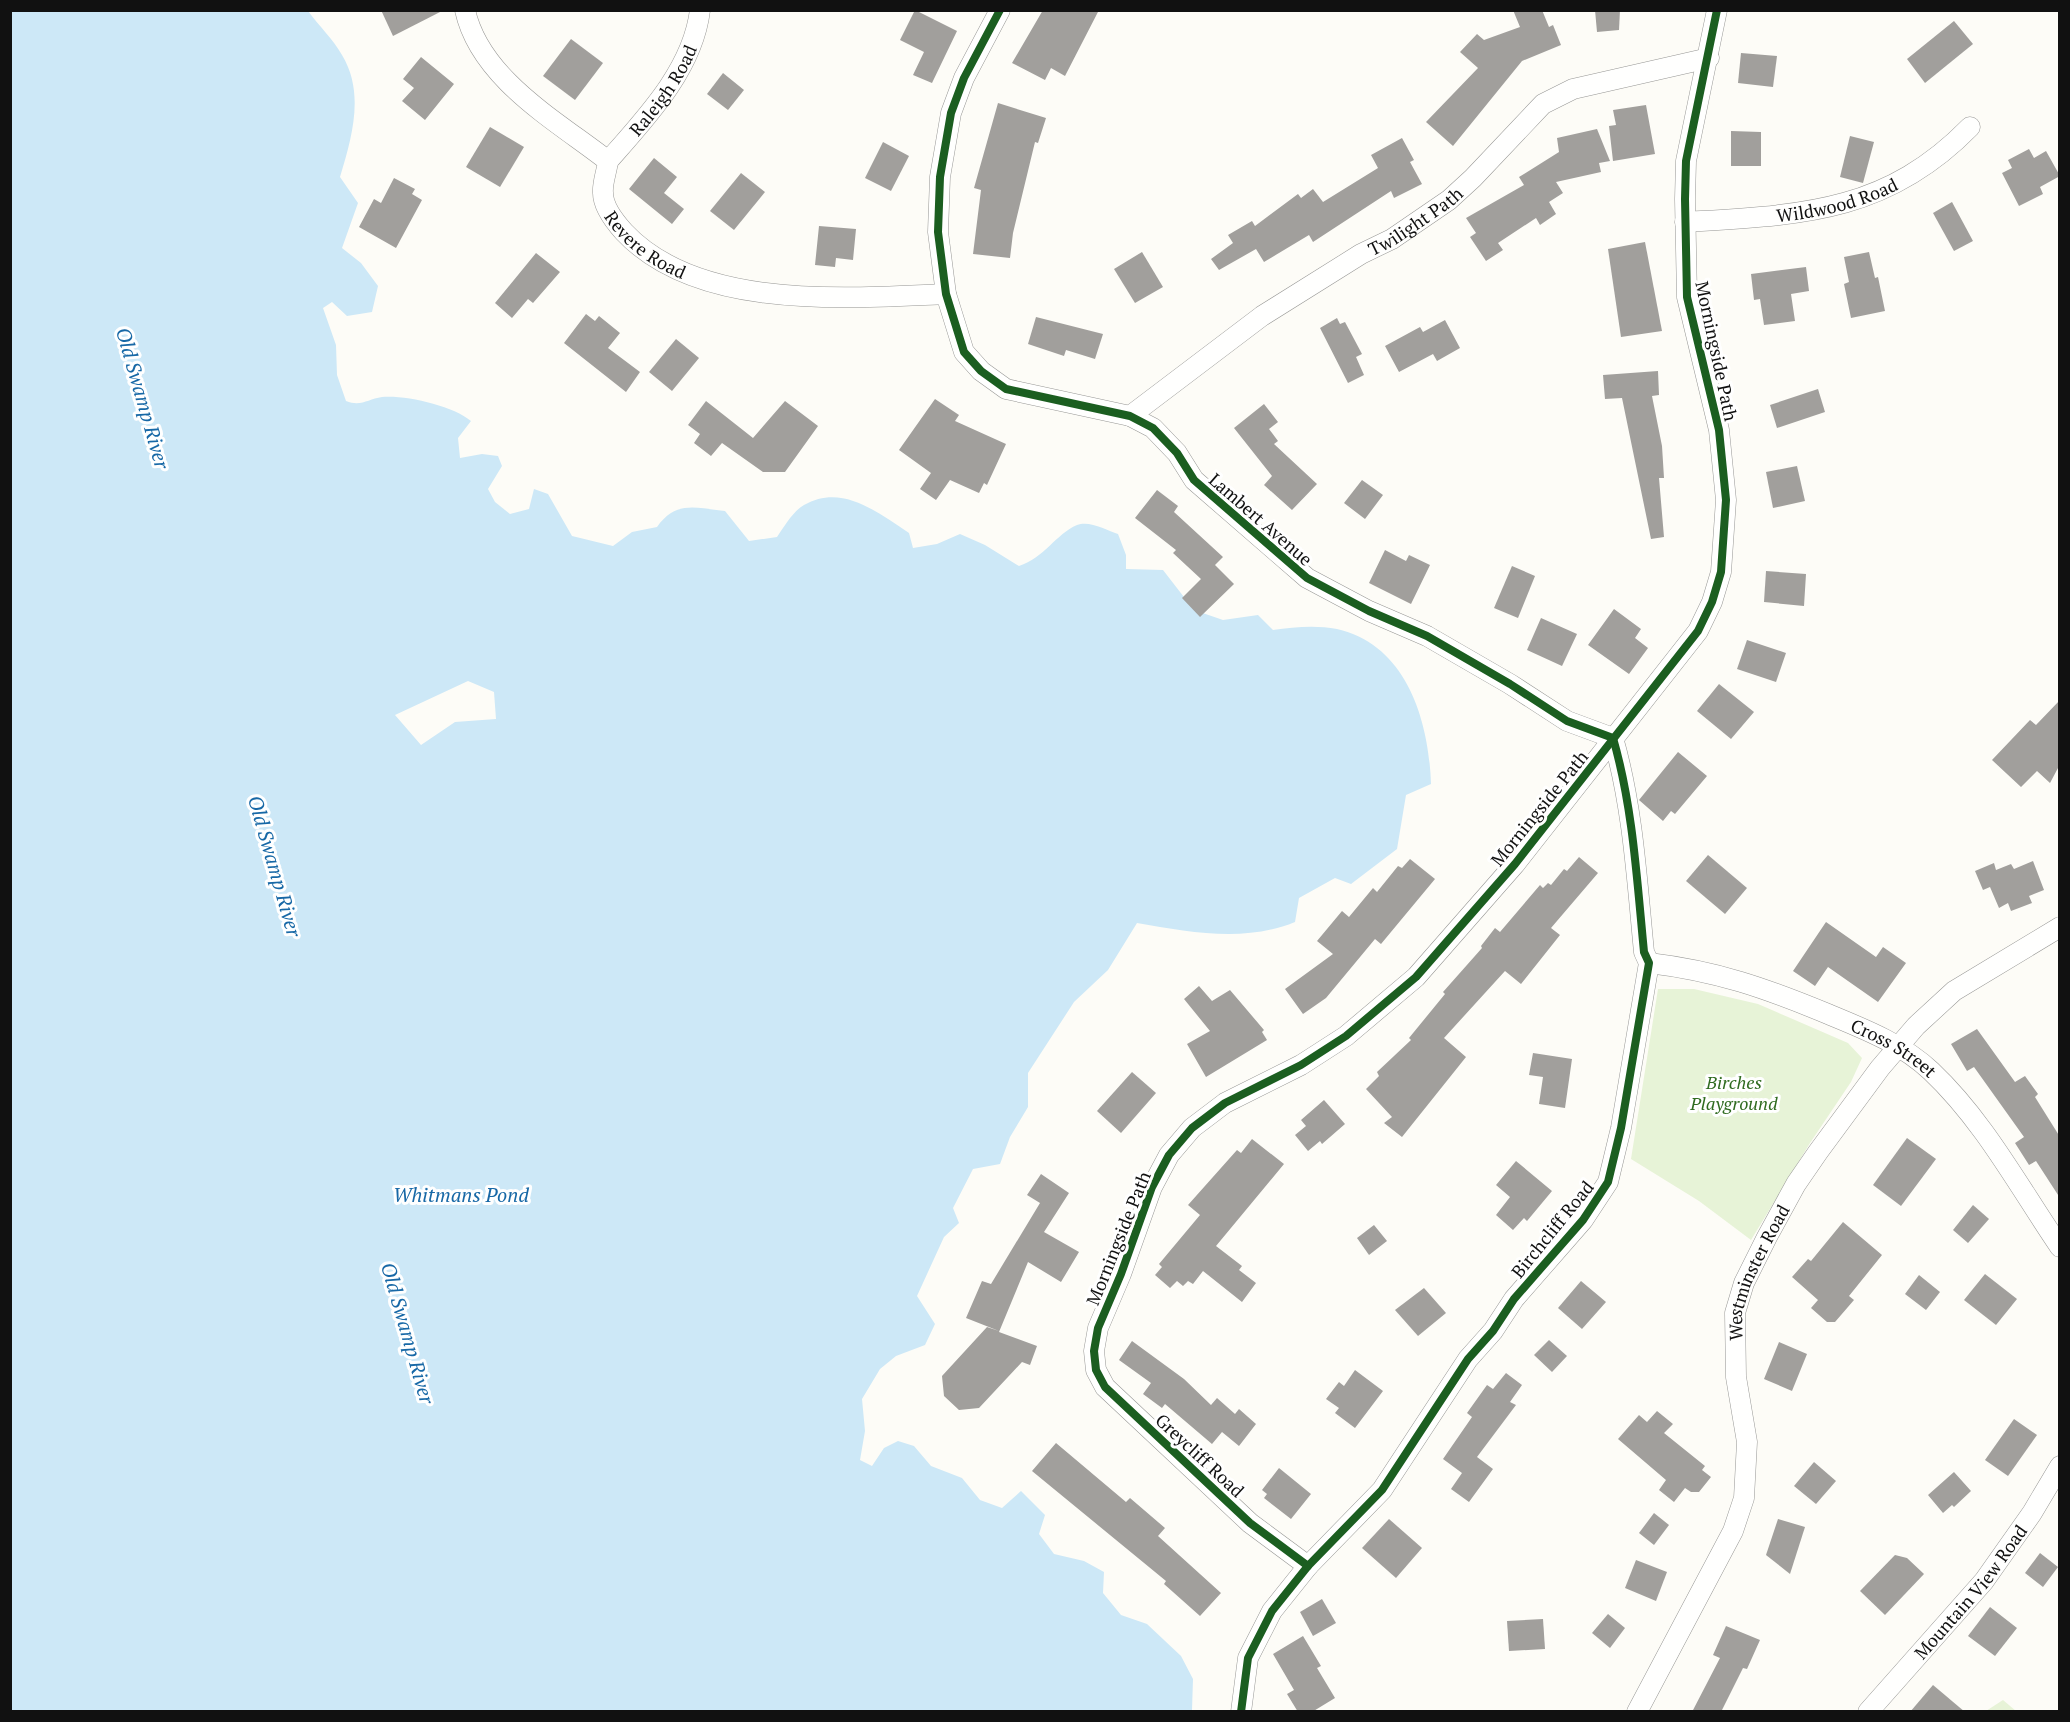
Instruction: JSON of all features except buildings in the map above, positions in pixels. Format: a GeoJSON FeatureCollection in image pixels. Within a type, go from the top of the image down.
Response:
{"type":"FeatureCollection","features":[{"type":"Feature","properties":{"kind":"street"},"geometry":{"type":"LineString","coordinates":[[465,10],[478,43],[493,65],[520,93],[608,161]]}},
{"type":"Feature","properties":{"kind":"street","name":"Raleigh Road"},"geometry":{"type":"LineString","coordinates":[[608,161],[650,113],[685,59],[698,32],[700,10]]}},
{"type":"Feature","properties":{"kind":"street","name":"Lambert Avenue"},"geometry":{"type":"LineString","coordinates":[[1000,10],[964,78],[951,113],[939,188],[938,232],[946,294],[964,352],[981,371],[1006,389],[1130,416],[1154,428],[1177,453],[1194,480],[1307,578],[1369,611],[1427,636],[1510,684],[1567,721],[1613,738]]}},
{"type":"Feature","properties":{"kind":"street","name":"Morningside Path"},"geometry":{"type":"LineString","coordinates":[[1094,1351],[1098,1328],[1121,1274],[1152,1187],[1169,1155],[1180,1141],[1226,1102],[1301,1065],[1346,1036],[1416,977],[1515,864],[1698,631],[1712,602],[1721,572],[1726,500],[1719,430],[1687,297],[1685,222],[1686,161],[1709,58],[1717,10]]}},
{"type":"Feature","properties":{"kind":"street","name":"Twilight Path"},"geometry":{"type":"LineString","coordinates":[[1130,416],[1262,316],[1361,254],[1392,239],[1449,200],[1520,131],[1543,104],[1573,89],[1709,58]]}},
{"type":"Feature","properties":{"kind":"street","name":"Wildwood Road"},"geometry":{"type":"LineString","coordinates":[[1685,222],[1786,216],[1834,207],[1899,184],[1933,161],[1970,127]]}},
{"type":"Feature","properties":{"kind":"street","name":"Revere Road"},"geometry":{"type":"LineString","coordinates":[[608,161],[602,194],[614,220],[634,242],[671,267],[704,282],[742,289],[838,298],[946,294]]}},
{"type":"Feature","properties":{"kind":"street","name":"Birchcliff Road"},"geometry":{"type":"LineString","coordinates":[[1241,1712],[1248,1658],[1272,1611],[1308,1566],[1382,1490],[1468,1359],[1599,1198],[1608,1182],[1621,1128],[1649,963],[1644,952],[1623,776],[1613,738]]}},
{"type":"Feature","properties":{"kind":"street","name":"Westminster Road"},"geometry":{"type":"LineString","coordinates":[[1637,1712],[1733,1531],[1744,1498],[1747,1442],[1736,1377],[1735,1313],[1744,1283],[1796,1184],[1916,1026],[1954,991],[2060,927]]}},
{"type":"Feature","properties":{"kind":"street","name":"Cross Street"},"geometry":{"type":"LineString","coordinates":[[1649,963],[1730,977],[1835,1017],[1899,1046],[1931,1071],[1979,1124],[2060,1247]]}},
{"type":"Feature","properties":{"kind":"street","name":"Greycliff Road"},"geometry":{"type":"LineString","coordinates":[[1094,1351],[1096,1370],[1105,1387],[1250,1523],[1308,1566]]}},
{"type":"Feature","properties":{"kind":"street","name":"Mountain View Road"},"geometry":{"type":"LineString","coordinates":[[1868,1712],[1984,1581],[2032,1513],[2060,1466]]}},
{"type":"Feature","properties":{"kind":"green space","name":"Birches Playground"},"geometry":{"type":"Polygon","coordinates":[[[1658,989],[1694,989],[1758,1004],[1848,1043],[1862,1058],[1851,1082],[1810,1143],[1751,1240],[1699,1201],[1631,1159],[1658,989]]]}},
{"type":"Feature","properties":{"kind":"green space"},"geometry":{"type":"Polygon","coordinates":[[[2003,1700],[2016,1711],[1986,1711],[2003,1700]]]}},
{"type":"Feature","properties":{"kind":"water","name":"Whitmans Pond"},"geometry":{"type":"Polygon","coordinates":[[[11,11],[308,11],[342,55],[353,84],[355,100],[352,131],[340,177],[358,203],[342,248],[361,263],[378,286],[372,312],[347,316],[332,302],[323,308],[336,345],[337,375],[346,401],[360,403],[382,397],[404,398],[442,406],[471,421],[458,438],[460,458],[482,454],[498,456],[502,466],[488,489],[495,502],[510,514],[529,509],[534,489],[548,494],[572,536],[613,546],[632,532],[657,527],[664,518],[679,509],[687,508],[725,511],[749,541],[777,537],[796,511],[804,505],[818,499],[832,497],[859,503],[872,509],[909,533],[913,548],[937,544],[960,534],[985,545],[1019,566],[1036,557],[1077,525],[1092,525],[1118,534],[1126,555],[1126,569],[1163,570],[1194,610],[1223,620],[1258,615],[1273,630],[1305,627],[1337,629],[1361,638],[1381,651],[1397,668],[1410,689],[1419,711],[1425,735],[1431,784],[1406,795],[1397,849],[1351,884],[1335,878],[1299,898],[1295,922],[1276,928],[1237,934],[1217,934],[1137,923],[1108,970],[1074,1002],[1028,1073],[1028,1107],[1010,1137],[1000,1164],[973,1169],[953,1208],[959,1223],[944,1237],[917,1296],[935,1324],[925,1345],[896,1356],[880,1369],[862,1399],[865,1431],[860,1460],[872,1466],[884,1448],[898,1441],[914,1446],[931,1466],[962,1478],[980,1500],[1002,1508],[1021,1491],[1045,1515],[1039,1534],[1054,1554],[1084,1561],[1104,1572],[1103,1593],[1121,1615],[1147,1624],[1181,1656],[1193,1679],[1192,1710],[1195,1711],[11,1712],[11,11]],[[468,681],[395,715],[421,745],[455,722],[496,719],[494,692],[468,681]]]}},
{"type":"Feature","properties":{"kind":"cycle path"},"geometry":{"type":"LineString","coordinates":[[1000,10],[964,78],[951,113],[940,177],[938,232],[946,294],[964,352],[981,371],[1006,389],[1130,416],[1153,428],[1177,453],[1194,480],[1307,578],[1369,611],[1427,636],[1510,684],[1567,721],[1613,738],[1630,817],[1644,952],[1649,963],[1621,1128],[1608,1182],[1583,1220],[1514,1299],[1493,1331],[1468,1359],[1382,1490],[1308,1566],[1272,1611],[1248,1658],[1241,1712]]}},
{"type":"Feature","properties":{"kind":"cycle path"},"geometry":{"type":"LineString","coordinates":[[1308,1566],[1250,1523],[1105,1387],[1096,1370],[1094,1351],[1098,1328],[1121,1274],[1152,1187],[1169,1155],[1192,1128],[1225,1103],[1301,1065],[1346,1036],[1416,977],[1515,864],[1698,631],[1712,602],[1721,572],[1726,500],[1719,430],[1687,297],[1685,199],[1686,161],[1717,10]]}},
{"type":"Feature","properties":{"kind":"water label","name":"Old Swamp River"},"geometry":{"type":"Point","coordinates":[143,398]}},
{"type":"Feature","properties":{"kind":"water label","name":"Old Swamp River"},"geometry":{"type":"Point","coordinates":[275,866]}},
{"type":"Feature","properties":{"kind":"water label","name":"Old Swamp River"},"geometry":{"type":"Point","coordinates":[408,1333]}}]}
